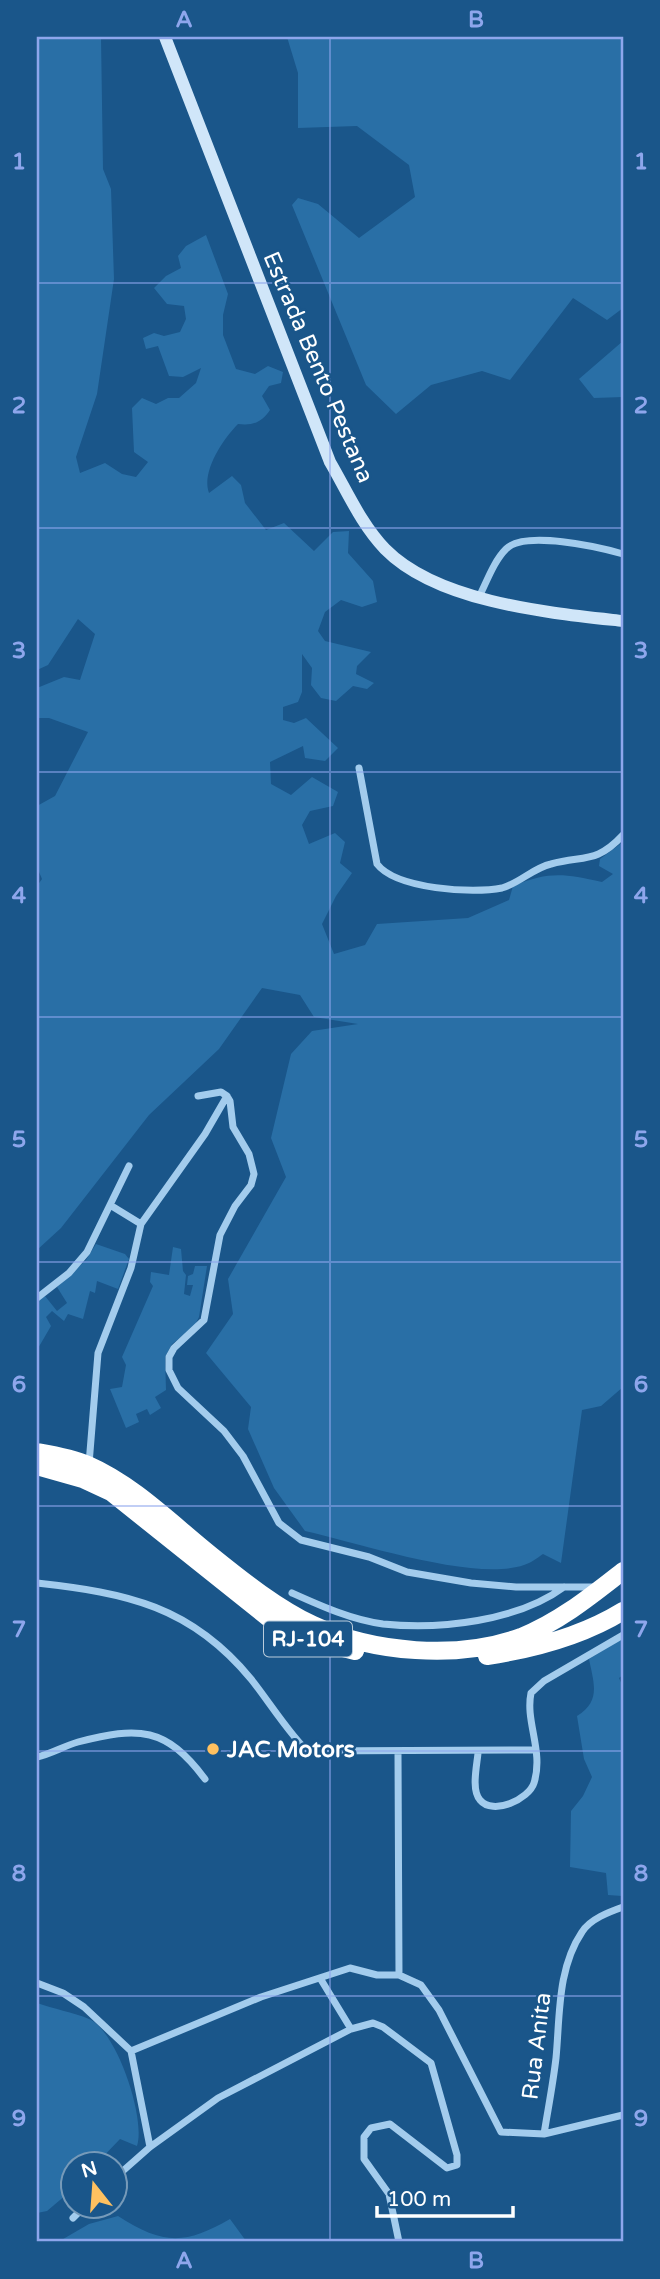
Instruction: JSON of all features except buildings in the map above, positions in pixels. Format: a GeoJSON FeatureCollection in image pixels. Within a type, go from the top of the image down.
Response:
{"type":"FeatureCollection","features":[{"type":"Feature","properties":{"kind":"highway","name":"RJ-104"},"geometry":{"type":"LineString","coordinates":[[37,1452],[89,1465],[125,1487],[261,1593],[312,1625],[347,1638],[420,1649],[499,1643],[542,1627],[623,1571]]}},
{"type":"Feature","properties":{"kind":"highway","name":"RJ-104"},"geometry":{"type":"LineString","coordinates":[[37,1466],[83,1479],[111,1492],[275,1623],[304,1638],[384,1658],[433,1661],[520,1651],[595,1625],[623,1611]]}},
{"type":"Feature","properties":{"kind":"main road","name":"Estrada Bento Pestana"},"geometry":{"type":"LineString","coordinates":[[165,37],[330,462],[360,516],[384,548],[409,570],[435,583],[479,597],[623,621]]}},
{"type":"Feature","properties":{"kind":"street"},"geometry":{"type":"LineString","coordinates":[[479,597],[496,563],[507,548],[517,541],[576,545],[623,554]]}},
{"type":"Feature","properties":{"kind":"street"},"geometry":{"type":"LineString","coordinates":[[359,768],[377,864],[390,874],[426,886],[458,889],[504,887],[553,863],[602,855],[623,835]]}},
{"type":"Feature","properties":{"kind":"street"},"geometry":{"type":"LineString","coordinates":[[198,1096],[221,1092],[227,1096],[233,1127],[249,1154],[254,1174],[251,1185],[235,1206],[220,1236],[204,1320],[174,1348],[169,1357],[172,1380],[224,1431],[243,1456],[279,1523],[302,1540],[369,1557],[407,1572],[516,1587],[603,1587]]}},
{"type":"Feature","properties":{"kind":"street"},"geometry":{"type":"LineString","coordinates":[[89,1465],[98,1353],[131,1268],[141,1224],[205,1134],[227,1096]]}},
{"type":"Feature","properties":{"kind":"street"},"geometry":{"type":"LineString","coordinates":[[37,1298],[80,1262],[129,1166]]}},
{"type":"Feature","properties":{"kind":"street"},"geometry":{"type":"LineString","coordinates":[[110,1205],[141,1224]]}},
{"type":"Feature","properties":{"kind":"street"},"geometry":{"type":"LineString","coordinates":[[37,1583],[104,1591],[153,1606],[197,1626],[221,1645],[308,1751],[478,1753],[537,1750]]}},
{"type":"Feature","properties":{"kind":"street"},"geometry":{"type":"LineString","coordinates":[[292,1593],[366,1620],[410,1625],[486,1620],[523,1611],[564,1587]]}},
{"type":"Feature","properties":{"kind":"street"},"geometry":{"type":"LineString","coordinates":[[478,1753],[476,1790],[479,1800],[486,1805],[502,1806],[522,1798],[531,1790],[537,1767],[537,1750],[530,1711],[531,1693],[544,1681],[623,1635]]}},
{"type":"Feature","properties":{"kind":"street"},"geometry":{"type":"LineString","coordinates":[[37,1757],[76,1743],[136,1733],[174,1744],[189,1757],[205,1779]]}},
{"type":"Feature","properties":{"kind":"street"},"geometry":{"type":"LineString","coordinates":[[398,1753],[399,1975]]}},
{"type":"Feature","properties":{"kind":"street","name":"Rua Anita"},"geometry":{"type":"LineString","coordinates":[[544,2134],[556,2060],[558,2007],[567,1970],[582,1931],[609,1912],[623,1907]]}},
{"type":"Feature","properties":{"kind":"street"},"geometry":{"type":"LineString","coordinates":[[131,2051],[261,1997],[351,1968],[377,1975],[399,1975],[421,1985],[439,2010],[498,2129],[512,2134],[544,2134],[623,2115]]}},
{"type":"Feature","properties":{"kind":"street"},"geometry":{"type":"LineString","coordinates":[[320,1978],[351,2029]]}},
{"type":"Feature","properties":{"kind":"street"},"geometry":{"type":"LineString","coordinates":[[37,1983],[63,1993],[84,2007],[131,2051],[150,2147]]}},
{"type":"Feature","properties":{"kind":"street"},"geometry":{"type":"LineString","coordinates":[[130,2165],[218,2098],[351,2029],[373,2023],[383,2027],[431,2063],[455,2148],[457,2165],[447,2168],[390,2124],[371,2128],[364,2137],[364,2158],[389,2194],[399,2242]]}},
{"type":"Feature","properties":{"kind":"shaded area"},"geometry":{"type":"Polygon","coordinates":[[[37,37],[101,37],[103,169],[111,189],[114,279],[97,394],[76,457],[80,473],[105,463],[122,474],[136,477],[148,462],[134,452],[132,408],[142,398],[156,404],[168,398],[179,398],[196,383],[201,368],[183,377],[169,376],[158,346],[146,349],[143,338],[154,333],[164,336],[180,332],[186,319],[184,306],[167,304],[154,288],[166,276],[181,268],[178,256],[186,246],[206,235],[228,294],[223,315],[223,335],[236,369],[255,374],[268,366],[283,372],[281,383],[269,386],[262,396],[270,410],[267,414],[257,422],[238,424],[220,447],[208,475],[209,493],[232,476],[241,485],[245,503],[266,530],[284,523],[314,551],[333,532],[349,531],[348,553],[373,581],[377,602],[362,607],[341,600],[325,612],[318,631],[325,641],[371,652],[357,666],[356,674],[374,683],[367,689],[353,686],[336,701],[321,698],[311,685],[312,668],[302,654],[302,692],[298,702],[283,707],[283,720],[294,723],[306,718],[338,748],[325,761],[305,758],[303,746],[270,762],[271,784],[291,795],[312,777],[338,792],[333,806],[310,811],[302,825],[309,844],[335,833],[345,842],[340,863],[352,873],[336,896],[322,924],[334,954],[365,945],[377,924],[468,918],[509,900],[513,886],[537,878],[557,875],[602,882],[613,874],[599,866],[600,859],[623,842],[623,1387],[601,1406],[582,1410],[561,1563],[543,1554],[524,1565],[503,1569],[477,1569],[416,1559],[305,1531],[274,1488],[248,1429],[251,1407],[206,1353],[233,1314],[228,1279],[286,1177],[271,1138],[291,1054],[312,1031],[358,1024],[314,1017],[300,995],[262,988],[219,1049],[149,1115],[61,1228],[37,1250],[37,886],[42,879],[37,867],[37,806],[55,796],[88,732],[49,718],[37,718],[37,688],[64,677],[80,680],[95,634],[78,619],[48,665],[37,670],[37,37]]]}},
{"type":"Feature","properties":{"kind":"shaded area"},"geometry":{"type":"Polygon","coordinates":[[[287,37],[623,37],[623,308],[607,320],[573,298],[510,380],[482,371],[431,385],[396,414],[366,385],[292,205],[298,198],[318,204],[359,238],[415,197],[409,165],[357,126],[298,128],[298,73],[287,37]]]}},
{"type":"Feature","properties":{"kind":"shaded area"},"geometry":{"type":"Polygon","coordinates":[[[623,341],[623,397],[594,398],[579,379],[623,341]]]}},
{"type":"Feature","properties":{"kind":"shaded area"},"geometry":{"type":"Polygon","coordinates":[[[96,1244],[125,1254],[129,1259],[118,1289],[97,1281],[95,1293],[90,1291],[83,1319],[68,1314],[64,1321],[52,1311],[46,1317],[51,1326],[37,1350],[37,1301],[45,1296],[57,1311],[67,1303],[57,1287],[86,1260],[96,1244]]]}},
{"type":"Feature","properties":{"kind":"shaded area"},"geometry":{"type":"Polygon","coordinates":[[[173,1247],[181,1249],[183,1271],[186,1275],[184,1294],[190,1296],[193,1285],[187,1285],[188,1276],[193,1274],[195,1266],[207,1266],[199,1317],[194,1327],[172,1344],[165,1357],[166,1390],[155,1397],[161,1408],[150,1415],[147,1409],[136,1414],[139,1422],[126,1428],[110,1389],[122,1387],[126,1365],[122,1357],[153,1286],[150,1282],[151,1272],[169,1275],[173,1247]]]}},
{"type":"Feature","properties":{"kind":"shaded area"},"geometry":{"type":"Polygon","coordinates":[[[623,1638],[623,1675],[619,1678],[623,1687],[622,1896],[608,1895],[606,1873],[570,1867],[571,1811],[583,1796],[592,1777],[584,1759],[577,1716],[593,1698],[594,1684],[589,1659],[623,1638]]]}},
{"type":"Feature","properties":{"kind":"shaded area"},"geometry":{"type":"Polygon","coordinates":[[[37,2003],[89,2019],[110,2040],[127,2077],[139,2133],[137,2146],[120,2139],[109,2150],[60,2150],[60,2200],[47,2211],[37,2213],[37,2003]]]}},
{"type":"Feature","properties":{"kind":"shaded area"},"geometry":{"type":"Polygon","coordinates":[[[230,2219],[246,2241],[58,2242],[89,2224],[104,2220],[124,2220],[161,2237],[174,2238],[200,2234],[230,2219]]]}},
{"type":"Feature","properties":{"kind":"place","name":"JAC Motors"},"geometry":{"type":"Point","coordinates":[213,1749]}}]}
